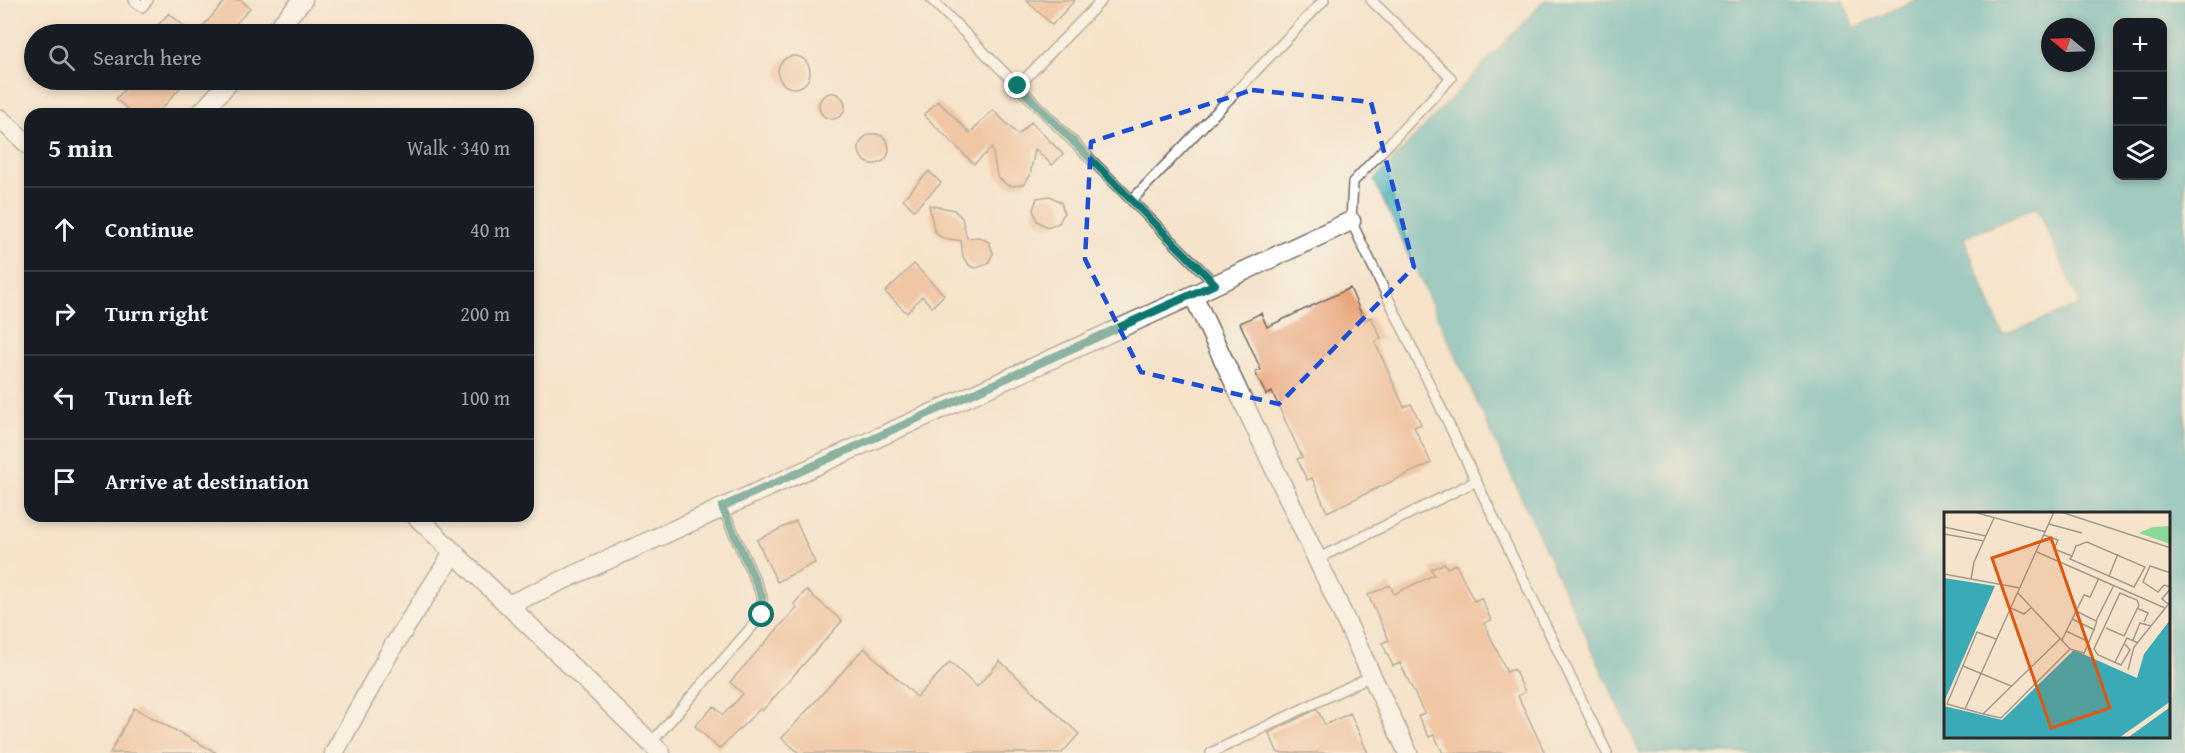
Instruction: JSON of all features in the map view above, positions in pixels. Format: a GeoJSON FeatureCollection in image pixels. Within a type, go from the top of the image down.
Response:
{"type":"FeatureCollection","features":[{"type":"Feature","properties":{"kind":"street"},"geometry":{"type":"LineString","coordinates":[[280,24],[297,2]]}},
{"type":"Feature","properties":{"kind":"street"},"geometry":{"type":"LineString","coordinates":[[205,108],[222,90]]}},
{"type":"Feature","properties":{"kind":"street"},"geometry":{"type":"LineString","coordinates":[[0,119],[24,141]]}},
{"type":"Feature","properties":{"kind":"street"},"geometry":{"type":"LineString","coordinates":[[508,605],[1193,295],[1351,221]]}},
{"type":"Feature","properties":{"kind":"street"},"geometry":{"type":"LineString","coordinates":[[1193,295],[1408,753]]}},
{"type":"Feature","properties":{"kind":"street"},"geometry":{"type":"LineString","coordinates":[[422,522],[656,748]]}},
{"type":"Feature","properties":{"kind":"street"},"geometry":{"type":"LineString","coordinates":[[334,753],[392,648],[454,552]]}},
{"type":"Feature","properties":{"kind":"lane"},"geometry":{"type":"LineString","coordinates":[[134,0],[142,7],[148,0]]}},
{"type":"Feature","properties":{"kind":"lane"},"geometry":{"type":"LineString","coordinates":[[932,0],[1215,284]]}},
{"type":"Feature","properties":{"kind":"lane"},"geometry":{"type":"LineString","coordinates":[[940,8],[948,0]]}},
{"type":"Feature","properties":{"kind":"lane"},"geometry":{"type":"LineString","coordinates":[[1018,86],[1102,0]]}},
{"type":"Feature","properties":{"kind":"lane"},"geometry":{"type":"LineString","coordinates":[[1132,200],[1324,0]]}},
{"type":"Feature","properties":{"kind":"lane"},"geometry":{"type":"LineString","coordinates":[[1371,0],[1451,78],[1353,182],[1351,221],[1607,753]]}},
{"type":"Feature","properties":{"kind":"lane"},"geometry":{"type":"LineString","coordinates":[[1317,559],[1476,481]]}},
{"type":"Feature","properties":{"kind":"lane"},"geometry":{"type":"LineString","coordinates":[[656,748],[762,615],[762,596],[722,507]]}},
{"type":"Feature","properties":{"kind":"lane"},"geometry":{"type":"LineString","coordinates":[[1211,753],[1371,676]]}},
{"type":"Feature","properties":{"kind":"highlighted area"},"geometry":{"type":"Polygon","coordinates":[[[1252,90],[1371,102],[1414,267],[1279,404],[1141,372],[1085,259],[1091,142],[1252,90]]]}},
{"type":"Feature","properties":{"kind":"water"},"geometry":{"type":"Polygon","coordinates":[[[1545,0],[1843,0],[1854,28],[1915,0],[2185,0],[2185,753],[1640,753],[1374,180],[1545,0]],[[2037,207],[1964,238],[2003,335],[2080,305],[2037,207]]]}},
{"type":"Feature","properties":{"kind":"building"},"geometry":{"type":"Polygon","coordinates":[[[226,0],[241,0],[250,8],[236,24],[205,24],[226,0]]]}},
{"type":"Feature","properties":{"kind":"building"},"geometry":{"type":"Polygon","coordinates":[[[1026,0],[1075,0],[1052,25],[1026,0]]]}},
{"type":"Feature","properties":{"kind":"building"},"geometry":{"type":"Polygon","coordinates":[[[169,13],[182,24],[159,24],[169,13]]]}},
{"type":"Feature","properties":{"kind":"building"},"geometry":{"type":"Polygon","coordinates":[[[794,56],[805,61],[810,72],[805,83],[794,88],[783,83],[778,72],[783,61],[794,56]]]}},
{"type":"Feature","properties":{"kind":"building"},"geometry":{"type":"Polygon","coordinates":[[[124,90],[178,90],[162,108],[126,108],[116,99],[124,90]]]}},
{"type":"Feature","properties":{"kind":"building"},"geometry":{"type":"Polygon","coordinates":[[[832,93],[841,97],[845,106],[841,115],[832,119],[823,115],[819,106],[823,97],[832,93]]]}},
{"type":"Feature","properties":{"kind":"building"},"geometry":{"type":"Polygon","coordinates":[[[938,101],[970,133],[993,110],[1018,135],[1031,122],[1063,154],[1052,165],[1035,149],[1030,176],[1024,184],[1007,185],[997,176],[992,148],[974,164],[924,115],[938,101]]]}},
{"type":"Feature","properties":{"kind":"building"},"geometry":{"type":"Polygon","coordinates":[[[874,134],[885,138],[889,149],[885,160],[874,164],[863,160],[859,149],[863,138],[874,134]]]}},
{"type":"Feature","properties":{"kind":"building"},"geometry":{"type":"Polygon","coordinates":[[[929,171],[941,183],[914,210],[903,199],[929,171]]]}},
{"type":"Feature","properties":{"kind":"building"},"geometry":{"type":"Polygon","coordinates":[[[1050,196],[1061,202],[1064,213],[1059,223],[1047,227],[1037,221],[1033,210],[1037,198],[1050,196]]]}},
{"type":"Feature","properties":{"kind":"building"},"geometry":{"type":"Polygon","coordinates":[[[929,205],[954,210],[962,218],[967,238],[979,237],[989,242],[993,253],[988,264],[976,268],[970,266],[963,257],[961,241],[938,235],[934,230],[929,205]]]}},
{"type":"Feature","properties":{"kind":"building"},"geometry":{"type":"Polygon","coordinates":[[[914,264],[944,295],[932,307],[922,296],[907,313],[885,292],[914,264]]]}},
{"type":"Feature","properties":{"kind":"building"},"geometry":{"type":"Polygon","coordinates":[[[1350,288],[1364,320],[1371,317],[1381,338],[1375,342],[1404,407],[1411,404],[1421,424],[1414,427],[1431,463],[1327,512],[1312,478],[1307,480],[1297,459],[1302,457],[1272,392],[1266,395],[1255,372],[1261,370],[1240,323],[1261,313],[1267,327],[1350,288]]]}},
{"type":"Feature","properties":{"kind":"building"},"geometry":{"type":"Polygon","coordinates":[[[796,521],[815,563],[777,582],[757,540],[796,521]]]}},
{"type":"Feature","properties":{"kind":"building"},"geometry":{"type":"Polygon","coordinates":[[[1445,563],[1447,568],[1456,564],[1474,601],[1481,598],[1491,620],[1484,623],[1507,672],[1514,669],[1525,692],[1518,696],[1545,753],[1443,753],[1434,735],[1429,737],[1418,716],[1424,713],[1400,663],[1393,666],[1382,643],[1389,640],[1368,595],[1390,585],[1394,594],[1434,575],[1431,569],[1445,563]]]}},
{"type":"Feature","properties":{"kind":"building"},"geometry":{"type":"Polygon","coordinates":[[[806,590],[842,621],[762,711],[760,709],[719,749],[695,726],[714,706],[723,715],[743,694],[730,682],[797,607],[794,604],[806,590]]]}},
{"type":"Feature","properties":{"kind":"building"},"geometry":{"type":"Polygon","coordinates":[[[864,648],[917,697],[950,662],[977,687],[1000,661],[1079,734],[1062,753],[799,753],[782,738],[864,648]]]}},
{"type":"Feature","properties":{"kind":"building"},"geometry":{"type":"Polygon","coordinates":[[[134,708],[217,753],[110,753],[134,708]]]}},
{"type":"Feature","properties":{"kind":"building"},"geometry":{"type":"Polygon","coordinates":[[[1317,709],[1325,725],[1350,713],[1368,753],[1278,753],[1269,733],[1317,709]]]}},
{"type":"Feature","properties":{"kind":"route"},"geometry":{"type":"LineString","coordinates":[[762,615],[762,596],[722,507],[1215,284],[1018,86]]}}]}
